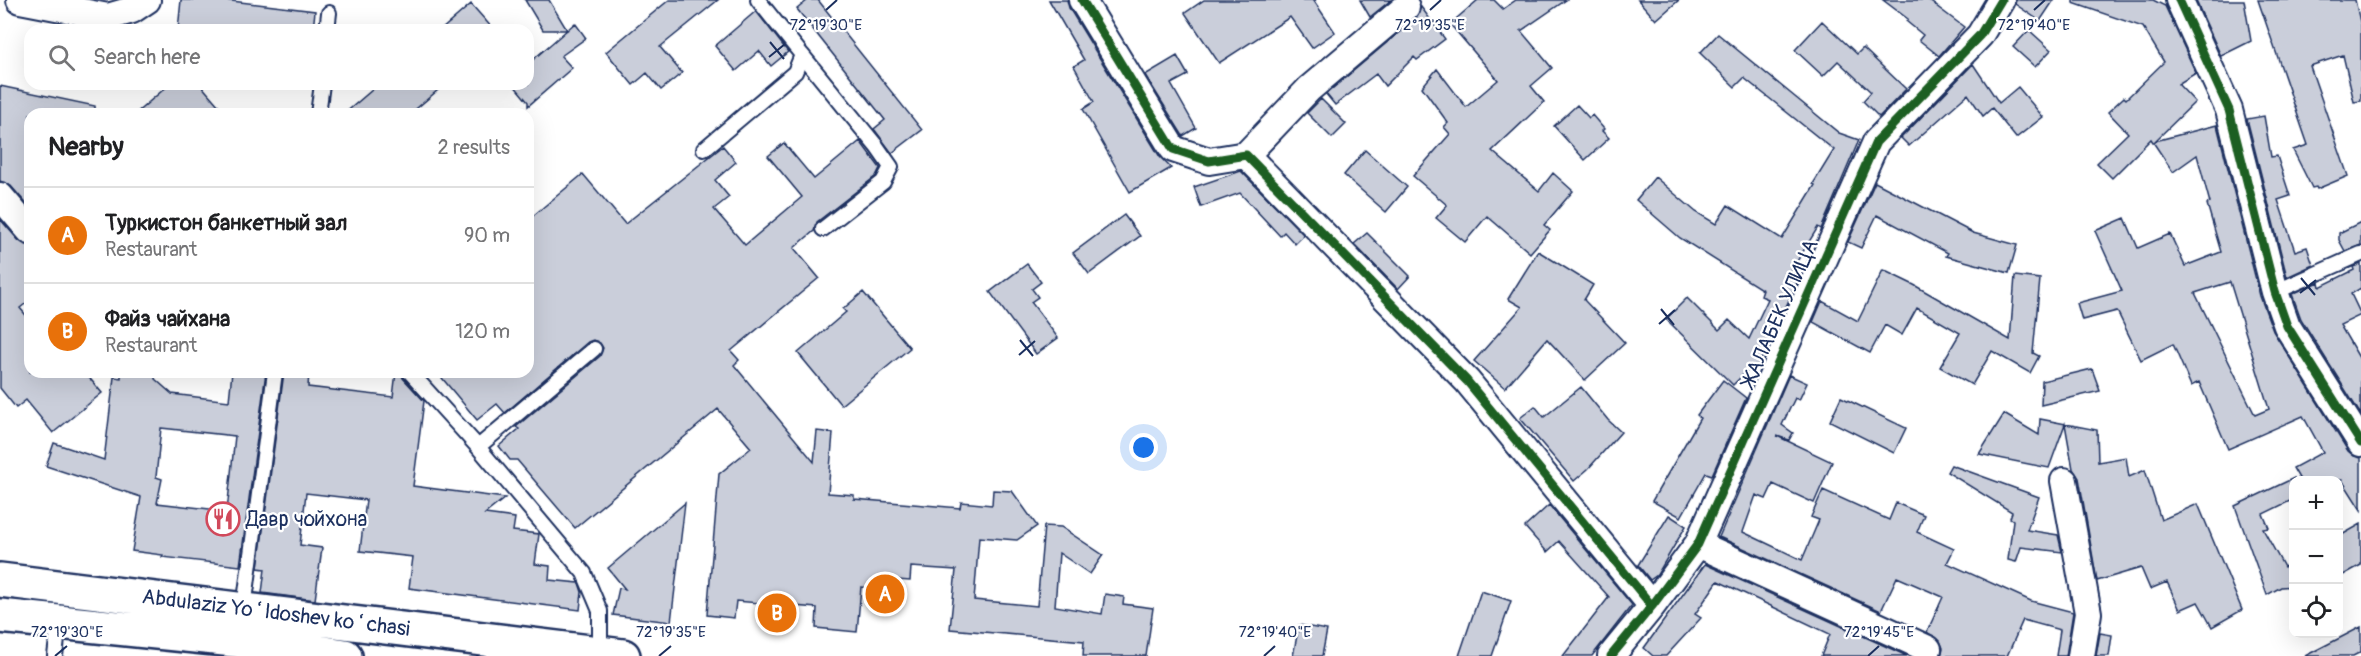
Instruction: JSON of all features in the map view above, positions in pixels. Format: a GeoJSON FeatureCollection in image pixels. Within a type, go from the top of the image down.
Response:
{"type":"FeatureCollection","features":[{"type":"Feature","properties":{"kind":"main road","name":"Abdulaziz Yoʻldoshev koʻchasi"},"geometry":{"type":"LineString","coordinates":[[0,580],[244,608],[608,655]]}},
{"type":"Feature","properties":{"kind":"main road","name":"Abdulaziz Yoʻldoshev koʻchasi"},"geometry":{"type":"LineString","coordinates":[[0,616],[244,641],[345,656]]}},
{"type":"Feature","properties":{"kind":"street"},"geometry":{"type":"LineString","coordinates":[[20,0],[108,17],[132,10],[147,0]]}},
{"type":"Feature","properties":{"kind":"street"},"geometry":{"type":"LineString","coordinates":[[1082,0],[1173,149],[1209,161],[1246,155],[1309,89],[1406,7]]}},
{"type":"Feature","properties":{"kind":"street","name":"ЖАЛАБЕК УЛИЦА"},"geometry":{"type":"LineString","coordinates":[[1611,656],[1698,544],[1876,142],[1980,35],[2001,0]]}},
{"type":"Feature","properties":{"kind":"street"},"geometry":{"type":"LineString","coordinates":[[2179,0],[2229,110],[2275,292],[2287,326],[2361,443]]}},
{"type":"Feature","properties":{"kind":"street"},"geometry":{"type":"LineString","coordinates":[[1246,155],[1467,381],[1652,606]]}},
{"type":"Feature","properties":{"kind":"street"},"geometry":{"type":"LineString","coordinates":[[0,196],[24,224]]}},
{"type":"Feature","properties":{"kind":"street"},"geometry":{"type":"LineString","coordinates":[[2064,481],[2088,613],[2081,656]]}},
{"type":"Feature","properties":{"kind":"street"},"geometry":{"type":"LineString","coordinates":[[1698,544],[1928,649]]}},
{"type":"Feature","properties":{"kind":"lane"},"geometry":{"type":"LineString","coordinates":[[758,0],[891,167],[883,182],[824,229]]}},
{"type":"Feature","properties":{"kind":"lane"},"geometry":{"type":"LineString","coordinates":[[328,24],[329,12]]}},
{"type":"Feature","properties":{"kind":"lane"},"geometry":{"type":"LineString","coordinates":[[704,149],[795,72],[802,55]]}},
{"type":"Feature","properties":{"kind":"lane"},"geometry":{"type":"LineString","coordinates":[[319,108],[321,90]]}},
{"type":"Feature","properties":{"kind":"lane"},"geometry":{"type":"LineString","coordinates":[[2275,292],[2361,254]]}},
{"type":"Feature","properties":{"kind":"lane"},"geometry":{"type":"LineString","coordinates":[[478,447],[594,349]]}},
{"type":"Feature","properties":{"kind":"lane"},"geometry":{"type":"LineString","coordinates":[[244,608],[274,378]]}},
{"type":"Feature","properties":{"kind":"lane"},"geometry":{"type":"LineString","coordinates":[[415,378],[478,447],[584,573],[600,611],[608,655]]}},
{"type":"Feature","properties":{"kind":"lane"},"geometry":{"type":"LineString","coordinates":[[55,656],[59,623]]}},
{"type":"Feature","properties":{"kind":"building"},"geometry":{"type":"Polygon","coordinates":[[[181,0],[223,0],[315,11],[314,24],[179,24],[181,0]]]}},
{"type":"Feature","properties":{"kind":"building"},"geometry":{"type":"Polygon","coordinates":[[[525,0],[549,0],[567,30],[543,30],[525,0]]]}},
{"type":"Feature","properties":{"kind":"building"},"geometry":{"type":"Polygon","coordinates":[[[669,0],[718,0],[660,47],[682,73],[661,90],[647,73],[633,85],[606,52],[669,0]]]}},
{"type":"Feature","properties":{"kind":"building"},"geometry":{"type":"Polygon","coordinates":[[[808,0],[818,0],[922,130],[892,153],[874,129],[885,120],[797,9],[808,0]]]}},
{"type":"Feature","properties":{"kind":"building"},"geometry":{"type":"Polygon","coordinates":[[[1049,0],[1067,0],[1069,8],[1160,157],[1171,168],[1130,192],[1083,109],[1094,102],[1074,66],[1084,60],[1049,0]]]}},
{"type":"Feature","properties":{"kind":"building"},"geometry":{"type":"Polygon","coordinates":[[[1204,0],[1316,0],[1314,1],[1335,32],[1312,48],[1290,17],[1219,63],[1185,13],[1204,0]]]}},
{"type":"Feature","properties":{"kind":"building"},"geometry":{"type":"Polygon","coordinates":[[[1360,0],[1391,0],[1370,17],[1360,0]]]}},
{"type":"Feature","properties":{"kind":"building"},"geometry":{"type":"Polygon","coordinates":[[[1478,0],[1494,0],[1503,9],[1516,0],[1566,0],[1521,31],[1552,68],[1531,86],[1544,102],[1492,151],[1539,191],[1553,173],[1573,191],[1544,225],[1550,230],[1530,253],[1487,216],[1465,242],[1436,218],[1447,205],[1413,176],[1450,134],[1444,127],[1448,123],[1422,87],[1437,69],[1466,107],[1498,80],[1450,24],[1478,0]]]}},
{"type":"Feature","properties":{"kind":"building"},"geometry":{"type":"Polygon","coordinates":[[[1638,0],[1679,0],[1656,20],[1638,0]]]}},
{"type":"Feature","properties":{"kind":"building"},"geometry":{"type":"Polygon","coordinates":[[[1883,0],[1928,0],[1964,27],[1939,56],[1919,40],[1923,35],[1906,21],[1908,19],[1883,0]]]}},
{"type":"Feature","properties":{"kind":"building"},"geometry":{"type":"Polygon","coordinates":[[[2016,0],[2054,0],[2040,21],[2015,4],[2016,0]]]}},
{"type":"Feature","properties":{"kind":"building"},"geometry":{"type":"Polygon","coordinates":[[[2073,0],[2153,0],[2165,6],[2196,73],[2178,84],[2195,102],[2155,141],[2217,125],[2260,296],[2273,331],[2348,451],[2361,458],[2361,510],[2343,482],[2343,476],[2298,476],[2293,468],[2323,452],[2303,416],[2228,449],[2199,382],[2191,386],[2173,344],[2141,360],[2117,311],[2082,320],[2077,303],[2122,291],[2095,231],[2125,218],[2138,248],[2170,234],[2185,266],[2221,252],[2207,204],[2210,203],[2197,155],[2173,172],[2151,139],[2112,178],[2097,163],[2128,133],[2108,112],[2124,97],[2126,99],[2164,62],[2143,27],[2073,3],[2073,0]],[[2230,282],[2195,293],[2255,415],[2269,409],[2230,282]]]}},
{"type":"Feature","properties":{"kind":"building"},"geometry":{"type":"Polygon","coordinates":[[[2244,0],[2251,41],[2221,56],[2196,1],[2244,0]]]}},
{"type":"Feature","properties":{"kind":"building"},"geometry":{"type":"Polygon","coordinates":[[[2258,0],[2355,0],[2361,26],[2361,101],[2354,102],[2343,55],[2310,66],[2348,176],[2317,189],[2312,188],[2293,150],[2308,145],[2258,0]]]}},
{"type":"Feature","properties":{"kind":"building"},"geometry":{"type":"Polygon","coordinates":[[[471,4],[489,24],[448,24],[471,4]]]}},
{"type":"Feature","properties":{"kind":"building"},"geometry":{"type":"Polygon","coordinates":[[[1421,7],[1445,39],[1417,60],[1414,57],[1385,86],[1376,74],[1335,105],[1326,94],[1416,18],[1421,7]]]}},
{"type":"Feature","properties":{"kind":"building"},"geometry":{"type":"Polygon","coordinates":[[[756,11],[788,52],[771,66],[759,51],[736,71],[715,46],[756,11]]]}},
{"type":"Feature","properties":{"kind":"building"},"geometry":{"type":"Polygon","coordinates":[[[1822,21],[1857,54],[1863,48],[1906,89],[1879,117],[1863,101],[1871,92],[1838,61],[1823,76],[1795,50],[1822,21]]]}},
{"type":"Feature","properties":{"kind":"building"},"geometry":{"type":"Polygon","coordinates":[[[575,23],[586,38],[561,56],[572,68],[528,106],[528,102],[518,90],[534,90],[534,59],[575,23]]]}},
{"type":"Feature","properties":{"kind":"building"},"geometry":{"type":"Polygon","coordinates":[[[2029,30],[2051,50],[2035,67],[2013,47],[2029,30]]]}},
{"type":"Feature","properties":{"kind":"building"},"geometry":{"type":"Polygon","coordinates":[[[1718,34],[1839,133],[1859,140],[1821,229],[1818,227],[1788,276],[1798,281],[1758,366],[1751,367],[1733,385],[1666,319],[1687,298],[1719,330],[1729,320],[1749,339],[1768,299],[1761,296],[1763,290],[1680,238],[1636,200],[1655,177],[1696,212],[1716,224],[1728,205],[1782,239],[1834,150],[1744,78],[1735,87],[1700,53],[1718,34]]]}},
{"type":"Feature","properties":{"kind":"building"},"geometry":{"type":"Polygon","coordinates":[[[1177,56],[1188,75],[1171,84],[1196,128],[1183,136],[1145,75],[1177,56]]]}},
{"type":"Feature","properties":{"kind":"building"},"geometry":{"type":"Polygon","coordinates":[[[1973,64],[1999,103],[2018,87],[2043,117],[2016,138],[1992,108],[1983,116],[1968,94],[1909,146],[1901,138],[1973,64]]]}},
{"type":"Feature","properties":{"kind":"building"},"geometry":{"type":"Polygon","coordinates":[[[0,86],[95,106],[95,108],[24,108],[24,201],[11,186],[0,181],[0,86]]]}},
{"type":"Feature","properties":{"kind":"building"},"geometry":{"type":"Polygon","coordinates":[[[163,90],[205,90],[221,108],[142,108],[163,90]]]}},
{"type":"Feature","properties":{"kind":"building"},"geometry":{"type":"Polygon","coordinates":[[[372,90],[438,90],[417,108],[351,108],[372,90]]]}},
{"type":"Feature","properties":{"kind":"building"},"geometry":{"type":"Polygon","coordinates":[[[1321,99],[1346,124],[1332,138],[1307,113],[1321,99]]]}},
{"type":"Feature","properties":{"kind":"building"},"geometry":{"type":"Polygon","coordinates":[[[1577,105],[1589,118],[1592,115],[1609,138],[1585,160],[1554,126],[1577,105]]]}},
{"type":"Feature","properties":{"kind":"building"},"geometry":{"type":"Polygon","coordinates":[[[2264,116],[2271,157],[2277,156],[2290,196],[2278,200],[2295,251],[2307,247],[2313,265],[2287,277],[2247,119],[2264,116]]]}},
{"type":"Feature","properties":{"kind":"building"},"geometry":{"type":"Polygon","coordinates":[[[860,141],[880,168],[876,176],[817,222],[814,231],[794,248],[819,278],[731,351],[739,360],[734,365],[814,462],[817,431],[833,433],[828,493],[854,495],[854,499],[960,508],[961,502],[992,505],[993,490],[1012,491],[1037,526],[1017,540],[979,537],[974,600],[1037,606],[1044,526],[1061,527],[1103,555],[1090,574],[1059,553],[1055,606],[1102,614],[1105,594],[1124,597],[1123,604],[1153,608],[1146,656],[1083,656],[1084,641],[950,629],[956,570],[911,567],[910,581],[884,579],[883,589],[861,587],[857,632],[816,628],[817,608],[736,601],[734,618],[707,615],[719,474],[751,448],[718,409],[575,528],[517,460],[510,460],[499,446],[519,429],[516,427],[600,356],[603,348],[600,343],[593,340],[588,342],[505,413],[497,404],[477,420],[442,378],[534,378],[534,215],[583,174],[625,224],[723,146],[736,162],[715,180],[729,197],[714,209],[745,245],[802,197],[768,156],[784,143],[814,179],[860,141]]]}},
{"type":"Feature","properties":{"kind":"building"},"geometry":{"type":"Polygon","coordinates":[[[1365,150],[1407,187],[1386,212],[1344,175],[1365,150]]]}},
{"type":"Feature","properties":{"kind":"building"},"geometry":{"type":"Polygon","coordinates":[[[1241,171],[1304,235],[1295,244],[1284,232],[1280,236],[1240,193],[1201,207],[1194,187],[1241,171]]]}},
{"type":"Feature","properties":{"kind":"building"},"geometry":{"type":"Polygon","coordinates":[[[1875,182],[1973,233],[2017,245],[2009,273],[1946,256],[1948,253],[1877,215],[1861,248],[1848,242],[1875,182]]]}},
{"type":"Feature","properties":{"kind":"building"},"geometry":{"type":"Polygon","coordinates":[[[1124,215],[1140,236],[1089,274],[1073,253],[1124,215]]]}},
{"type":"Feature","properties":{"kind":"building"},"geometry":{"type":"Polygon","coordinates":[[[0,219],[19,241],[24,243],[24,305],[20,308],[24,313],[24,378],[89,378],[102,393],[53,433],[26,400],[16,408],[0,388],[0,219]]]}},
{"type":"Feature","properties":{"kind":"building"},"geometry":{"type":"Polygon","coordinates":[[[2361,222],[2361,245],[2345,251],[2339,240],[2339,233],[2361,222]]]}},
{"type":"Feature","properties":{"kind":"building"},"geometry":{"type":"Polygon","coordinates":[[[1367,233],[1410,276],[1398,289],[1354,244],[1367,233]]]}},
{"type":"Feature","properties":{"kind":"building"},"geometry":{"type":"Polygon","coordinates":[[[1538,251],[1593,285],[1584,300],[1625,343],[1585,380],[1547,339],[1505,388],[1474,361],[1522,307],[1508,299],[1538,251]]]}},
{"type":"Feature","properties":{"kind":"building"},"geometry":{"type":"Polygon","coordinates":[[[1027,264],[1041,282],[1032,289],[1038,297],[1031,302],[1058,338],[1036,354],[990,292],[1027,264]]]}},
{"type":"Feature","properties":{"kind":"building"},"geometry":{"type":"Polygon","coordinates":[[[2361,264],[2361,288],[2351,294],[2361,315],[2340,325],[2361,361],[2361,415],[2301,319],[2292,294],[2319,282],[2320,287],[2354,270],[2353,267],[2361,264]]]}},
{"type":"Feature","properties":{"kind":"building"},"geometry":{"type":"Polygon","coordinates":[[[1883,270],[1914,285],[2010,340],[2015,276],[2040,279],[2033,353],[2039,356],[2030,373],[1992,351],[1972,385],[1940,367],[1960,333],[1917,308],[1902,335],[1885,325],[1870,353],[1813,322],[1822,301],[1858,321],[1883,270]]]}},
{"type":"Feature","properties":{"kind":"building"},"geometry":{"type":"Polygon","coordinates":[[[863,292],[910,348],[841,405],[798,353],[846,312],[843,309],[863,292]]]}},
{"type":"Feature","properties":{"kind":"building"},"geometry":{"type":"Polygon","coordinates":[[[2092,369],[2100,391],[2041,405],[2042,381],[2092,369]]]}},
{"type":"Feature","properties":{"kind":"building"},"geometry":{"type":"Polygon","coordinates":[[[1789,375],[1807,383],[1799,400],[1795,398],[1782,425],[1793,433],[1789,440],[1777,436],[1832,462],[1814,503],[1773,484],[1766,499],[1756,495],[1743,532],[1802,560],[1819,520],[1811,517],[1823,490],[1889,520],[1896,503],[1924,515],[1917,532],[1954,549],[1947,563],[2031,601],[2073,612],[2066,656],[2056,656],[2060,630],[2023,620],[2007,656],[1941,656],[1943,648],[1940,641],[1927,632],[1943,597],[1897,577],[1881,611],[1719,537],[1789,375]]]}},
{"type":"Feature","properties":{"kind":"building"},"geometry":{"type":"Polygon","coordinates":[[[114,378],[155,378],[172,394],[229,401],[231,378],[265,378],[240,566],[162,557],[163,555],[132,551],[141,497],[46,466],[54,443],[104,460],[114,378]],[[161,428],[156,477],[162,479],[157,503],[227,511],[235,436],[161,428]]]}},
{"type":"Feature","properties":{"kind":"building"},"geometry":{"type":"Polygon","coordinates":[[[283,378],[309,378],[308,387],[393,397],[395,378],[403,378],[424,401],[413,486],[505,498],[485,514],[515,518],[513,531],[539,534],[535,564],[550,566],[549,580],[579,583],[582,592],[580,610],[409,588],[413,557],[360,551],[366,500],[306,493],[300,545],[322,548],[315,600],[262,593],[265,569],[258,568],[283,378]]]}},
{"type":"Feature","properties":{"kind":"building"},"geometry":{"type":"Polygon","coordinates":[[[1723,380],[1746,398],[1712,475],[1706,473],[1681,517],[1652,501],[1700,418],[1697,415],[1723,380]]]}},
{"type":"Feature","properties":{"kind":"building"},"geometry":{"type":"Polygon","coordinates":[[[1581,387],[1621,432],[1574,481],[1520,418],[1535,406],[1544,417],[1581,387]]]}},
{"type":"Feature","properties":{"kind":"building"},"geometry":{"type":"Polygon","coordinates":[[[1841,397],[1906,428],[1894,453],[1830,421],[1841,397]]]}},
{"type":"Feature","properties":{"kind":"building"},"geometry":{"type":"Polygon","coordinates":[[[2004,414],[2039,435],[2040,419],[2097,430],[2098,462],[2126,457],[2129,477],[2145,470],[2161,520],[2198,504],[2242,610],[2212,627],[2198,602],[2180,610],[2167,582],[2150,589],[2141,568],[2097,581],[2079,478],[2073,469],[2065,424],[2049,468],[1979,454],[2004,414]]]}},
{"type":"Feature","properties":{"kind":"building"},"geometry":{"type":"Polygon","coordinates":[[[1951,465],[2039,497],[2027,530],[2058,535],[2062,552],[2021,547],[2016,562],[2008,560],[2012,512],[1947,472],[1951,465]]]}},
{"type":"Feature","properties":{"kind":"building"},"geometry":{"type":"Polygon","coordinates":[[[2289,480],[2289,501],[2263,514],[2269,528],[2263,529],[2284,567],[2289,564],[2289,586],[2281,587],[2267,595],[2235,506],[2289,480]]]}},
{"type":"Feature","properties":{"kind":"building"},"geometry":{"type":"Polygon","coordinates":[[[685,503],[671,622],[613,615],[619,588],[625,589],[608,568],[685,503]]]}},
{"type":"Feature","properties":{"kind":"building"},"geometry":{"type":"Polygon","coordinates":[[[1549,505],[1632,605],[1592,656],[1563,656],[1609,597],[1559,541],[1547,552],[1525,527],[1549,505]]]}},
{"type":"Feature","properties":{"kind":"building"},"geometry":{"type":"Polygon","coordinates":[[[1669,515],[1686,526],[1657,575],[1650,580],[1638,565],[1669,515]]]}},
{"type":"Feature","properties":{"kind":"building"},"geometry":{"type":"Polygon","coordinates":[[[2361,524],[2361,565],[2343,575],[2343,534],[2361,524]]]}},
{"type":"Feature","properties":{"kind":"building"},"geometry":{"type":"Polygon","coordinates":[[[1705,564],[1907,656],[1821,656],[1830,634],[1718,581],[1695,614],[1701,618],[1666,656],[1653,656],[1644,648],[1705,564]]]}},
{"type":"Feature","properties":{"kind":"building"},"geometry":{"type":"Polygon","coordinates":[[[1481,591],[1511,601],[1492,656],[1459,656],[1481,591]]]}},
{"type":"Feature","properties":{"kind":"building"},"geometry":{"type":"Polygon","coordinates":[[[1299,625],[1327,630],[1322,656],[1293,656],[1299,625]]]}},
{"type":"Feature","properties":{"kind":"building"},"geometry":{"type":"Polygon","coordinates":[[[2361,627],[2361,652],[2353,656],[2305,656],[2343,638],[2361,627]]]}},
{"type":"Feature","properties":{"kind":"building"},"geometry":{"type":"Polygon","coordinates":[[[2100,633],[2112,635],[2109,656],[2096,656],[2100,633]]]}},
{"type":"Feature","properties":{"kind":"cycle path"},"geometry":{"type":"LineString","coordinates":[[1082,0],[1173,149],[1209,161],[1246,155],[1467,381],[1652,606]]}},
{"type":"Feature","properties":{"kind":"cycle path"},"geometry":{"type":"LineString","coordinates":[[1611,656],[1698,544],[1876,142],[1980,35],[2001,0]]}},
{"type":"Feature","properties":{"kind":"cycle path"},"geometry":{"type":"LineString","coordinates":[[2179,0],[2229,110],[2275,292],[2287,326],[2361,443]]}},
{"type":"Feature","properties":{"kind":"place","name":"Давр чойхона"},"geometry":{"type":"Point","coordinates":[223,519]}},
{"type":"Feature","properties":{"kind":"place","name":"Туркистон банкетный зал"},"geometry":{"type":"Point","coordinates":[885,594]}},
{"type":"Feature","properties":{"kind":"place","name":"Файз чайхана"},"geometry":{"type":"Point","coordinates":[777,613]}}]}
